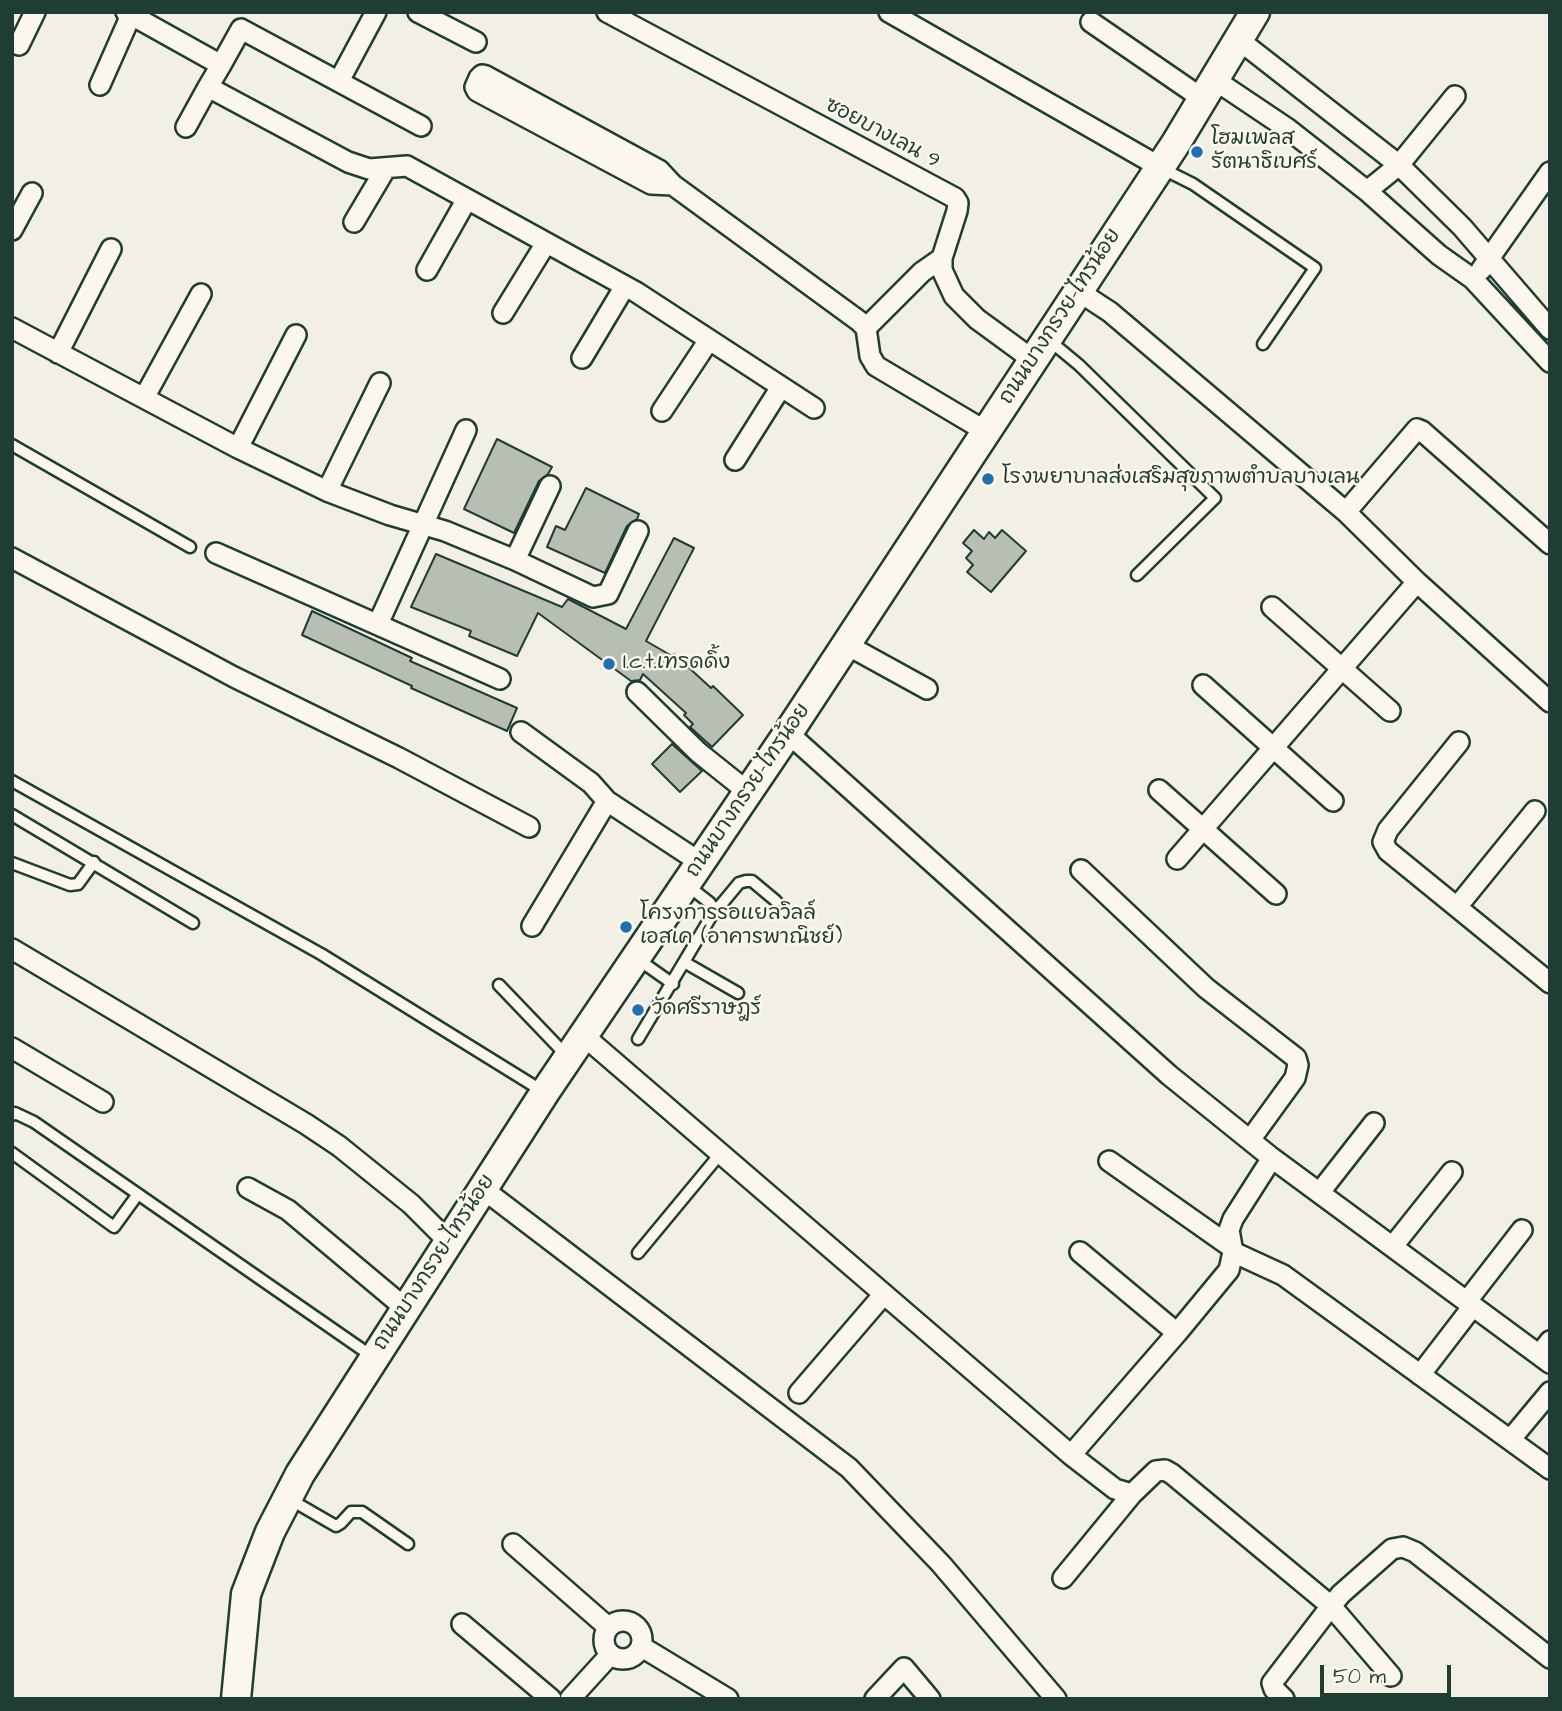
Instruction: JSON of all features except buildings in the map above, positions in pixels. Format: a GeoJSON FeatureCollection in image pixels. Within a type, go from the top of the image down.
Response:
{"type":"FeatureCollection","features":[{"type":"Feature","properties":{"kind":"main road","name":"ถนนบางกรวย-ไทรน้อย"},"geometry":{"type":"LineString","coordinates":[[236,1699],[246,1594],[270,1532],[300,1474],[545,1092],[847,645],[987,432],[1160,167],[1255,12]]}},
{"type":"Feature","properties":{"kind":"street"},"geometry":{"type":"LineString","coordinates":[[19,45],[35,12]]}},
{"type":"Feature","properties":{"kind":"street"},"geometry":{"type":"LineString","coordinates":[[339,81],[376,12]]}},
{"type":"Feature","properties":{"kind":"street"},"geometry":{"type":"LineString","coordinates":[[418,12],[475,42]]}},
{"type":"Feature","properties":{"kind":"street","name":"ซอยบางเลน 9"},"geometry":{"type":"LineString","coordinates":[[607,12],[955,198],[958,203],[957,211],[942,258]]}},
{"type":"Feature","properties":{"kind":"street"},"geometry":{"type":"LineString","coordinates":[[889,12],[1160,167]]}},
{"type":"Feature","properties":{"kind":"street"},"geometry":{"type":"LineString","coordinates":[[100,85],[128,13],[221,65]]}},
{"type":"Feature","properties":{"kind":"street"},"geometry":{"type":"LineString","coordinates":[[1091,22],[1209,90],[1288,129],[1367,191],[1439,256],[1473,279],[1550,362]]}},
{"type":"Feature","properties":{"kind":"street"},"geometry":{"type":"LineString","coordinates":[[186,127],[241,29],[421,125]]}},
{"type":"Feature","properties":{"kind":"street"},"geometry":{"type":"LineString","coordinates":[[1239,40],[1399,165],[1462,227],[1550,329]]}},
{"type":"Feature","properties":{"kind":"street"},"geometry":{"type":"LineString","coordinates":[[673,185],[651,184],[477,91],[475,88],[479,78],[485,76],[659,170],[673,185],[866,328],[870,356],[876,366],[987,432]]}},
{"type":"Feature","properties":{"kind":"street"},"geometry":{"type":"LineString","coordinates":[[208,87],[348,162],[369,169],[407,166],[625,286],[814,408]]}},
{"type":"Feature","properties":{"kind":"street"},"geometry":{"type":"LineString","coordinates":[[1367,191],[1399,165],[1455,96]]}},
{"type":"Feature","properties":{"kind":"street"},"geometry":{"type":"LineString","coordinates":[[354,222],[386,168]]}},
{"type":"Feature","properties":{"kind":"street"},"geometry":{"type":"LineString","coordinates":[[1473,279],[1489,261],[1550,172]]}},
{"type":"Feature","properties":{"kind":"street"},"geometry":{"type":"LineString","coordinates":[[12,230],[32,193]]}},
{"type":"Feature","properties":{"kind":"street"},"geometry":{"type":"LineString","coordinates":[[427,270],[467,199]]}},
{"type":"Feature","properties":{"kind":"street"},"geometry":{"type":"LineString","coordinates":[[503,313],[546,243]]}},
{"type":"Feature","properties":{"kind":"street"},"geometry":{"type":"LineString","coordinates":[[58,353],[111,249]]}},
{"type":"Feature","properties":{"kind":"street"},"geometry":{"type":"LineString","coordinates":[[866,328],[922,272],[942,258]]}},
{"type":"Feature","properties":{"kind":"street"},"geometry":{"type":"LineString","coordinates":[[942,258],[942,270],[954,296],[977,319],[1040,349]]}},
{"type":"Feature","properties":{"kind":"street"},"geometry":{"type":"LineString","coordinates":[[582,358],[625,286]]}},
{"type":"Feature","properties":{"kind":"street"},"geometry":{"type":"LineString","coordinates":[[1078,291],[1110,312],[1346,512],[1417,582],[1550,702]]}},
{"type":"Feature","properties":{"kind":"street"},"geometry":{"type":"LineString","coordinates":[[144,398],[201,295]]}},
{"type":"Feature","properties":{"kind":"street"},"geometry":{"type":"LineString","coordinates":[[12,328],[237,448],[327,491],[390,515],[445,531],[593,597],[608,594],[638,531]]}},
{"type":"Feature","properties":{"kind":"street"},"geometry":{"type":"LineString","coordinates":[[237,448],[296,335]]}},
{"type":"Feature","properties":{"kind":"street"},"geometry":{"type":"LineString","coordinates":[[662,411],[709,340]]}},
{"type":"Feature","properties":{"kind":"street"},"geometry":{"type":"LineString","coordinates":[[327,491],[380,383]]}},
{"type":"Feature","properties":{"kind":"street"},"geometry":{"type":"LineString","coordinates":[[735,460],[781,387]]}},
{"type":"Feature","properties":{"kind":"street"},"geometry":{"type":"LineString","coordinates":[[1346,512],[1418,429],[1550,544]]}},
{"type":"Feature","properties":{"kind":"street"},"geometry":{"type":"LineString","coordinates":[[378,624],[466,430]]}},
{"type":"Feature","properties":{"kind":"street"},"geometry":{"type":"LineString","coordinates":[[515,560],[551,486]]}},
{"type":"Feature","properties":{"kind":"street"},"geometry":{"type":"LineString","coordinates":[[216,553],[500,679]]}},
{"type":"Feature","properties":{"kind":"street"},"geometry":{"type":"LineString","coordinates":[[12,558],[234,677],[399,758],[529,827]]}},
{"type":"Feature","properties":{"kind":"street"},"geometry":{"type":"LineString","coordinates":[[1177,859],[1417,582]]}},
{"type":"Feature","properties":{"kind":"street"},"geometry":{"type":"LineString","coordinates":[[1272,607],[1390,712]]}},
{"type":"Feature","properties":{"kind":"street"},"geometry":{"type":"LineString","coordinates":[[847,645],[927,689]]}},
{"type":"Feature","properties":{"kind":"street"},"geometry":{"type":"LineString","coordinates":[[1203,685],[1332,801]]}},
{"type":"Feature","properties":{"kind":"street"},"geometry":{"type":"LineString","coordinates":[[638,692],[698,752],[748,792]]}},
{"type":"Feature","properties":{"kind":"street"},"geometry":{"type":"LineString","coordinates":[[520,732],[591,783],[607,801],[693,874]]}},
{"type":"Feature","properties":{"kind":"street"},"geometry":{"type":"LineString","coordinates":[[788,733],[1169,1075],[1272,1158],[1470,1303],[1546,1353]]}},
{"type":"Feature","properties":{"kind":"street"},"geometry":{"type":"LineString","coordinates":[[1459,742],[1388,830],[1383,842],[1388,852],[1550,983]]}},
{"type":"Feature","properties":{"kind":"street"},"geometry":{"type":"LineString","coordinates":[[1159,790],[1276,894]]}},
{"type":"Feature","properties":{"kind":"street"},"geometry":{"type":"LineString","coordinates":[[531,926],[607,801]]}},
{"type":"Feature","properties":{"kind":"street"},"geometry":{"type":"LineString","coordinates":[[1457,907],[1535,811]]}},
{"type":"Feature","properties":{"kind":"street"},"geometry":{"type":"LineString","coordinates":[[1081,870],[1206,988],[1296,1058],[1298,1066],[1295,1078],[1250,1140]]}},
{"type":"Feature","properties":{"kind":"street"},"geometry":{"type":"LineString","coordinates":[[12,949],[339,1146],[411,1204],[448,1241]]}},
{"type":"Feature","properties":{"kind":"street"},"geometry":{"type":"LineString","coordinates":[[577,1047],[720,1154],[1071,1455],[1115,1489],[1132,1494]]}},
{"type":"Feature","properties":{"kind":"street"},"geometry":{"type":"LineString","coordinates":[[12,1048],[103,1102]]}},
{"type":"Feature","properties":{"kind":"street"},"geometry":{"type":"LineString","coordinates":[[1320,1192],[1374,1123]]}},
{"type":"Feature","properties":{"kind":"street"},"geometry":{"type":"LineString","coordinates":[[1071,1455],[1229,1270],[1232,1250],[1229,1230],[1233,1219],[1272,1158]]}},
{"type":"Feature","properties":{"kind":"street"},"geometry":{"type":"LineString","coordinates":[[1109,1161],[1232,1250],[1283,1275],[1550,1469]]}},
{"type":"Feature","properties":{"kind":"street"},"geometry":{"type":"LineString","coordinates":[[1392,1246],[1452,1172]]}},
{"type":"Feature","properties":{"kind":"street"},"geometry":{"type":"LineString","coordinates":[[248,1188],[288,1210],[405,1308]]}},
{"type":"Feature","properties":{"kind":"street"},"geometry":{"type":"LineString","coordinates":[[483,1189],[849,1468],[942,1564],[1056,1699]]}},
{"type":"Feature","properties":{"kind":"street"},"geometry":{"type":"LineString","coordinates":[[1420,1375],[1522,1230]]}},
{"type":"Feature","properties":{"kind":"street"},"geometry":{"type":"LineString","coordinates":[[1080,1252],[1177,1333]]}},
{"type":"Feature","properties":{"kind":"street"},"geometry":{"type":"LineString","coordinates":[[799,1393],[884,1294]]}},
{"type":"Feature","properties":{"kind":"street"},"geometry":{"type":"LineString","coordinates":[[1510,1440],[1550,1392]]}},
{"type":"Feature","properties":{"kind":"street"},"geometry":{"type":"LineString","coordinates":[[1063,1578],[1132,1494],[1156,1471],[1165,1470],[1331,1606],[1391,1676]]}},
{"type":"Feature","properties":{"kind":"street"},"geometry":{"type":"LineString","coordinates":[[513,1544],[608,1627]]}},
{"type":"Feature","properties":{"kind":"street"},"geometry":{"type":"LineString","coordinates":[[1284,1699],[1272,1683],[1331,1606],[1392,1549],[1403,1547],[1415,1552],[1550,1658]]}},
{"type":"Feature","properties":{"kind":"street"},"geometry":{"type":"LineString","coordinates":[[622,1620],[636,1625],[643,1639],[642,1647],[632,1658],[625,1660],[610,1655],[604,1641],[608,1627],[622,1620]]}},
{"type":"Feature","properties":{"kind":"street"},"geometry":{"type":"LineString","coordinates":[[462,1624],[551,1699]]}},
{"type":"Feature","properties":{"kind":"street"},"geometry":{"type":"LineString","coordinates":[[642,1647],[728,1699]]}},
{"type":"Feature","properties":{"kind":"street"},"geometry":{"type":"LineString","coordinates":[[570,1699],[610,1655]]}},
{"type":"Feature","properties":{"kind":"street"},"geometry":{"type":"LineString","coordinates":[[875,1699],[904,1668],[930,1699]]}},
{"type":"Feature","properties":{"kind":"lane"},"geometry":{"type":"LineString","coordinates":[[1160,167],[1193,184],[1315,268],[1263,344]]}},
{"type":"Feature","properties":{"kind":"lane"},"geometry":{"type":"LineString","coordinates":[[1040,349],[1079,365],[1215,498],[1137,575]]}},
{"type":"Feature","properties":{"kind":"lane"},"geometry":{"type":"LineString","coordinates":[[12,445],[190,547]]}},
{"type":"Feature","properties":{"kind":"lane"},"geometry":{"type":"LineString","coordinates":[[12,781],[321,954],[545,1092]]}},
{"type":"Feature","properties":{"kind":"lane"},"geometry":{"type":"LineString","coordinates":[[12,815],[193,923]]}},
{"type":"Feature","properties":{"kind":"lane"},"geometry":{"type":"LineString","coordinates":[[12,863],[70,885],[78,884],[94,862]]}},
{"type":"Feature","properties":{"kind":"lane"},"geometry":{"type":"LineString","coordinates":[[638,1039],[673,985],[712,915],[710,903],[693,874]]}},
{"type":"Feature","properties":{"kind":"lane"},"geometry":{"type":"LineString","coordinates":[[712,909],[720,906],[739,883],[746,881],[752,881],[776,901]]}},
{"type":"Feature","properties":{"kind":"lane"},"geometry":{"type":"LineString","coordinates":[[636,958],[673,985]]}},
{"type":"Feature","properties":{"kind":"lane"},"geometry":{"type":"LineString","coordinates":[[684,962],[738,993]]}},
{"type":"Feature","properties":{"kind":"lane"},"geometry":{"type":"LineString","coordinates":[[499,985],[577,1047]]}},
{"type":"Feature","properties":{"kind":"lane"},"geometry":{"type":"LineString","coordinates":[[12,1115],[15,1113],[34,1122],[374,1357]]}},
{"type":"Feature","properties":{"kind":"lane"},"geometry":{"type":"LineString","coordinates":[[12,1153],[114,1227],[138,1194]]}},
{"type":"Feature","properties":{"kind":"lane"},"geometry":{"type":"LineString","coordinates":[[638,1253],[720,1154]]}},
{"type":"Feature","properties":{"kind":"lane"},"geometry":{"type":"LineString","coordinates":[[288,1498],[336,1525],[351,1512],[362,1512],[408,1544]]}},
{"type":"Feature","properties":{"kind":"place","name":"โฮมเพลส รัตนาธิเบศร์"},"geometry":{"type":"Point","coordinates":[1197,152]}},
{"type":"Feature","properties":{"kind":"place","name":"โรงพยาบาลส่งเสริมสุขภาพตำบลบางเลน"},"geometry":{"type":"Point","coordinates":[988,479]}},
{"type":"Feature","properties":{"kind":"place","name":"I.c.t.เทรดดิ้ง"},"geometry":{"type":"Point","coordinates":[609,664]}},
{"type":"Feature","properties":{"kind":"place","name":"โครงการรอแยลวิลล์ เอสเค (อาคารพาณิชย์)"},"geometry":{"type":"Point","coordinates":[626,927]}},
{"type":"Feature","properties":{"kind":"place","name":"วัดศรีราษฎร์"},"geometry":{"type":"Point","coordinates":[638,1010]}}]}
